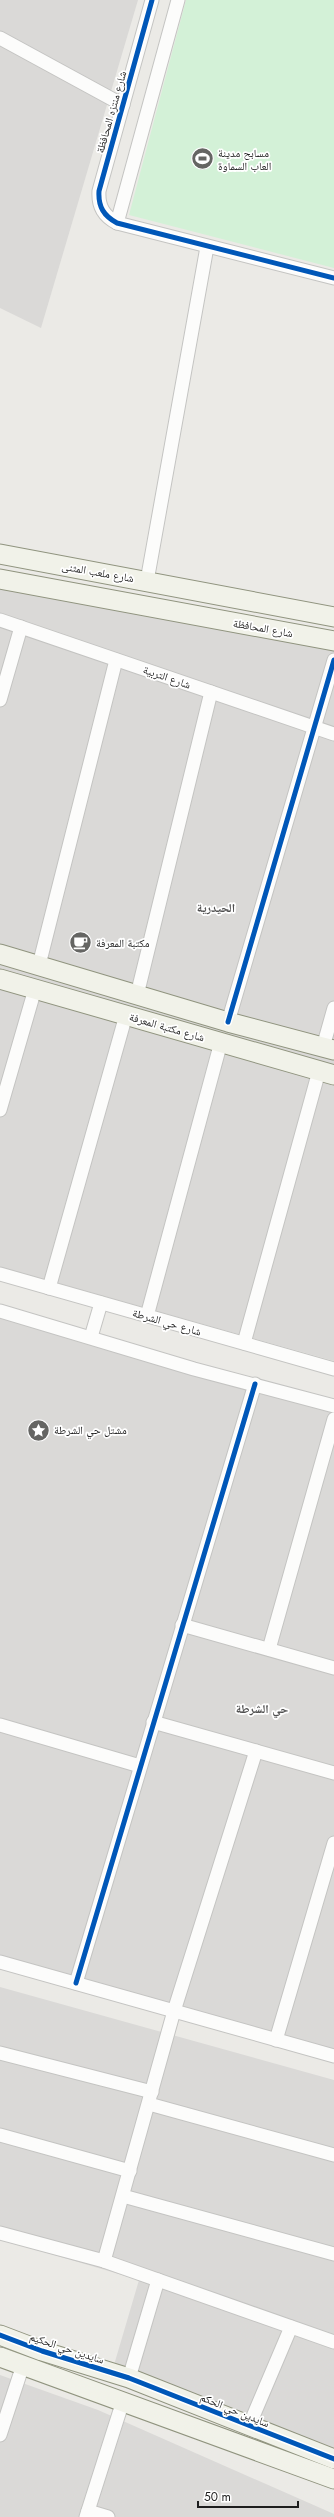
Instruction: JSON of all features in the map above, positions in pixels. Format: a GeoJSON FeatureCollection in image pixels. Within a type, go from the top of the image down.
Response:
{"type":"FeatureCollection","features":[{"type":"Feature","properties":{"kind":"street","name":"شارع منتزه المحافظة"},"geometry":{"type":"LineString","coordinates":[[117,223],[102,211],[98,202],[99,191],[152,0]]}},
{"type":"Feature","properties":{"kind":"street"},"geometry":{"type":"LineString","coordinates":[[178,0],[117,223],[334,278]]}},
{"type":"Feature","properties":{"kind":"street"},"geometry":{"type":"LineString","coordinates":[[0,38],[124,105]]}},
{"type":"Feature","properties":{"kind":"street"},"geometry":{"type":"LineString","coordinates":[[147,581],[207,247]]}},
{"type":"Feature","properties":{"kind":"street","name":"شارع ملعب المثنى"},"geometry":{"type":"LineString","coordinates":[[0,554],[147,581],[196,592]]}},
{"type":"Feature","properties":{"kind":"street"},"geometry":{"type":"LineString","coordinates":[[0,579],[192,616],[196,592],[334,617]]}},
{"type":"Feature","properties":{"kind":"street","name":"شارع المحافظة"},"geometry":{"type":"LineString","coordinates":[[192,616],[334,641]]}},
{"type":"Feature","properties":{"kind":"street","name":"شارع التربية"},"geometry":{"type":"LineString","coordinates":[[0,620],[334,734]]}},
{"type":"Feature","properties":{"kind":"street"},"geometry":{"type":"LineString","coordinates":[[0,700],[21,627]]}},
{"type":"Feature","properties":{"kind":"street"},"geometry":{"type":"LineString","coordinates":[[39,965],[116,660]]}},
{"type":"Feature","properties":{"kind":"street"},"geometry":{"type":"LineString","coordinates":[[228,1022],[334,660]]}},
{"type":"Feature","properties":{"kind":"street"},"geometry":{"type":"LineString","coordinates":[[137,995],[211,692]]}},
{"type":"Feature","properties":{"kind":"street","name":"شارع مكتبة المعرفة"},"geometry":{"type":"LineString","coordinates":[[0,954],[228,1022],[329,1048]]}},
{"type":"Feature","properties":{"kind":"street","name":"شارع مكتبة المعرفة"},"geometry":{"type":"LineString","coordinates":[[0,979],[327,1073]]}},
{"type":"Feature","properties":{"kind":"street"},"geometry":{"type":"LineString","coordinates":[[0,1110],[35,989]]}},
{"type":"Feature","properties":{"kind":"street"},"geometry":{"type":"LineString","coordinates":[[329,1048],[334,1008]]}},
{"type":"Feature","properties":{"kind":"street"},"geometry":{"type":"LineString","coordinates":[[49,1288],[126,1015]]}},
{"type":"Feature","properties":{"kind":"street"},"geometry":{"type":"LineString","coordinates":[[147,1316],[221,1042]]}},
{"type":"Feature","properties":{"kind":"street"},"geometry":{"type":"LineString","coordinates":[[244,1343],[327,1073]]}},
{"type":"Feature","properties":{"kind":"street","name":"شارع حي الشرطة"},"geometry":{"type":"LineString","coordinates":[[0,1274],[334,1369]]}},
{"type":"Feature","properties":{"kind":"street"},"geometry":{"type":"LineString","coordinates":[[91,1337],[101,1303]]}},
{"type":"Feature","properties":{"kind":"street"},"geometry":{"type":"LineString","coordinates":[[0,1311],[194,1369],[334,1406]]}},
{"type":"Feature","properties":{"kind":"street"},"geometry":{"type":"LineString","coordinates":[[76,1983],[255,1384]]}},
{"type":"Feature","properties":{"kind":"street"},"geometry":{"type":"LineString","coordinates":[[269,1649],[334,1419]]}},
{"type":"Feature","properties":{"kind":"street"},"geometry":{"type":"LineString","coordinates":[[182,1625],[334,1668]]}},
{"type":"Feature","properties":{"kind":"street"},"geometry":{"type":"LineString","coordinates":[[153,1722],[334,1773]]}},
{"type":"Feature","properties":{"kind":"street"},"geometry":{"type":"LineString","coordinates":[[0,1725],[140,1766]]}},
{"type":"Feature","properties":{"kind":"street"},"geometry":{"type":"LineString","coordinates":[[104,2261],[174,2011],[256,1751]]}},
{"type":"Feature","properties":{"kind":"street"},"geometry":{"type":"LineString","coordinates":[[276,2040],[334,1843]]}},
{"type":"Feature","properties":{"kind":"street"},"geometry":{"type":"LineString","coordinates":[[0,1962],[334,2056]]}},
{"type":"Feature","properties":{"kind":"street"},"geometry":{"type":"LineString","coordinates":[[0,2053],[334,2155]]}},
{"type":"Feature","properties":{"kind":"street"},"geometry":{"type":"LineString","coordinates":[[0,2136],[130,2171]]}},
{"type":"Feature","properties":{"kind":"street"},"geometry":{"type":"LineString","coordinates":[[122,2196],[334,2254]]}},
{"type":"Feature","properties":{"kind":"street"},"geometry":{"type":"LineString","coordinates":[[0,2233],[104,2261],[334,2342]]}},
{"type":"Feature","properties":{"kind":"street"},"geometry":{"type":"LineString","coordinates":[[129,2378],[158,2280]]}},
{"type":"Feature","properties":{"kind":"street"},"geometry":{"type":"LineString","coordinates":[[249,2426],[291,2327]]}},
{"type":"Feature","properties":{"kind":"street","name":"سايدين حي الحكيم"},"geometry":{"type":"LineString","coordinates":[[0,2336],[42,2351],[129,2378]]}},
{"type":"Feature","properties":{"kind":"street"},"geometry":{"type":"LineString","coordinates":[[0,2357],[334,2479]]}},
{"type":"Feature","properties":{"kind":"street"},"geometry":{"type":"LineString","coordinates":[[0,2435],[22,2365]]}},
{"type":"Feature","properties":{"kind":"street","name":"سايدين حي الحكم"},"geometry":{"type":"LineString","coordinates":[[129,2378],[334,2459]]}},
{"type":"Feature","properties":{"kind":"street"},"geometry":{"type":"LineString","coordinates":[[108,2517],[87,2514],[122,2401]]}},
{"type":"Feature","properties":{"kind":"shaded area"},"geometry":{"type":"Polygon","coordinates":[[[0,0],[138,0],[41,328],[0,308],[0,0]]]}},
{"type":"Feature","properties":{"kind":"shaded area"},"geometry":{"type":"Polygon","coordinates":[[[0,585],[334,649],[334,1361],[0,1267],[0,585]]]}},
{"type":"Feature","properties":{"kind":"shaded area"},"geometry":{"type":"Polygon","coordinates":[[[0,1315],[334,1407],[334,2055],[0,1960],[0,1315]]]}},
{"type":"Feature","properties":{"kind":"shaded area"},"geometry":{"type":"Polygon","coordinates":[[[0,1987],[334,2080],[334,2463],[109,2382],[139,2280],[0,2239],[0,1987]]]}},
{"type":"Feature","properties":{"kind":"shaded area"},"geometry":{"type":"Polygon","coordinates":[[[0,2375],[98,2410],[334,2514],[334,2517],[0,2517],[0,2375]]]}},
{"type":"Feature","properties":{"kind":"green space"},"geometry":{"type":"Polygon","coordinates":[[[186,0],[334,0],[334,268],[129,215],[186,0]]]}},
{"type":"Feature","properties":{"kind":"cycle path"},"geometry":{"type":"LineString","coordinates":[[152,0],[99,191],[101,206],[105,214],[117,223],[334,278]]}},
{"type":"Feature","properties":{"kind":"cycle path"},"geometry":{"type":"LineString","coordinates":[[228,1022],[334,660]]}},
{"type":"Feature","properties":{"kind":"cycle path"},"geometry":{"type":"LineString","coordinates":[[76,1983],[255,1384]]}},
{"type":"Feature","properties":{"kind":"cycle path"},"geometry":{"type":"LineString","coordinates":[[0,2335],[42,2351],[129,2378],[334,2459]]}},
{"type":"Feature","properties":{"kind":"place","name":"مسابح مدينة العاب السماوة"},"geometry":{"type":"Point","coordinates":[202,159]}},
{"type":"Feature","properties":{"kind":"place","name":"مكتبة المعرفة"},"geometry":{"type":"Point","coordinates":[81,943]}},
{"type":"Feature","properties":{"kind":"place","name":"مشتل حي الشرطة"},"geometry":{"type":"Point","coordinates":[38,1430]}},
{"type":"Feature","properties":{"kind":"district","name":"الحيدرية"},"geometry":{"type":"Point","coordinates":[216,908]}},
{"type":"Feature","properties":{"kind":"district","name":"حي الشرطة"},"geometry":{"type":"Point","coordinates":[262,1709]}}]}
